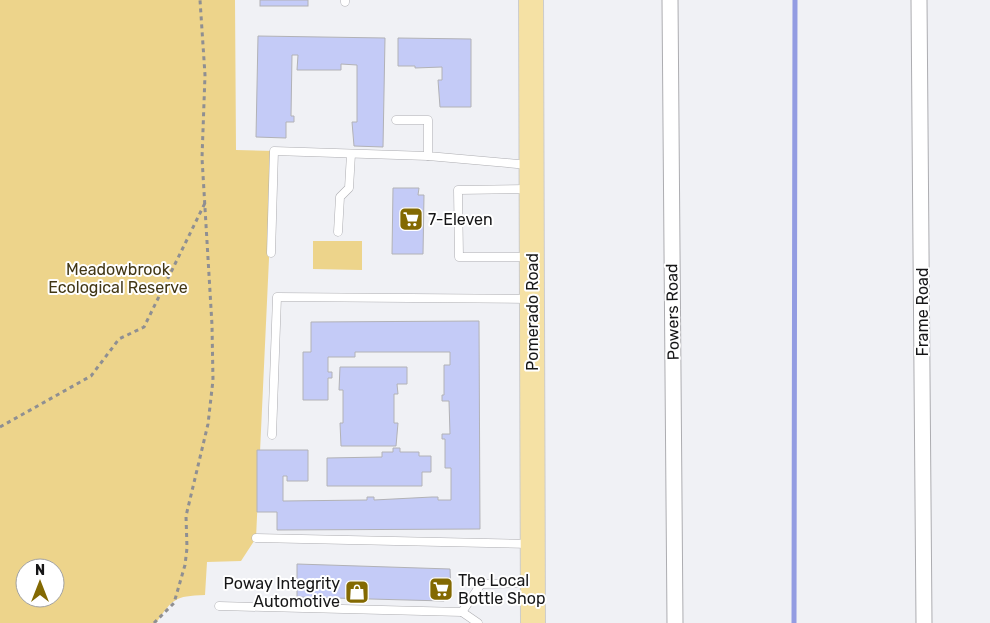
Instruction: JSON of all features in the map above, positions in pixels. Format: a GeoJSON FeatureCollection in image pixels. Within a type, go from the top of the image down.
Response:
{"type":"FeatureCollection","features":[{"type":"Feature","properties":{"kind":"main road","name":"Pomerado Road"},"geometry":{"type":"LineString","coordinates":[[531,0],[533,623]]}},
{"type":"Feature","properties":{"kind":"street","name":"Powers Road"},"geometry":{"type":"LineString","coordinates":[[670,0],[675,623]]}},
{"type":"Feature","properties":{"kind":"street","name":"Frame Road"},"geometry":{"type":"LineString","coordinates":[[919,0],[924,623]]}},
{"type":"Feature","properties":{"kind":"lane"},"geometry":{"type":"LineString","coordinates":[[396,120],[428,120],[428,156]]}},
{"type":"Feature","properties":{"kind":"lane"},"geometry":{"type":"LineString","coordinates":[[271,253],[274,151],[428,156],[531,165]]}},
{"type":"Feature","properties":{"kind":"lane"},"geometry":{"type":"LineString","coordinates":[[338,232],[340,197],[349,188],[351,154]]}},
{"type":"Feature","properties":{"kind":"lane"},"geometry":{"type":"LineString","coordinates":[[531,189],[458,190],[459,257],[532,257]]}},
{"type":"Feature","properties":{"kind":"lane"},"geometry":{"type":"LineString","coordinates":[[272,434],[277,297],[532,298]]}},
{"type":"Feature","properties":{"kind":"lane"},"geometry":{"type":"LineString","coordinates":[[256,538],[533,544]]}},
{"type":"Feature","properties":{"kind":"lane"},"geometry":{"type":"LineString","coordinates":[[462,612],[481,584],[533,583]]}},
{"type":"Feature","properties":{"kind":"lane"},"geometry":{"type":"LineString","coordinates":[[219,606],[462,612],[478,623]]}},
{"type":"Feature","properties":{"kind":"path"},"geometry":{"type":"LineString","coordinates":[[154,623],[174,603],[186,560],[187,508],[196,479],[212,400],[213,342],[201,135],[205,75],[200,0]]}},
{"type":"Feature","properties":{"kind":"path"},"geometry":{"type":"LineString","coordinates":[[0,427],[91,376],[119,339],[144,327],[206,202]]}},
{"type":"Feature","properties":{"kind":"green space","name":"Meadowbrook Ecological Reserve"},"geometry":{"type":"Polygon","coordinates":[[[0,0],[235,0],[236,150],[274,151],[256,538],[241,561],[207,562],[205,595],[187,596],[175,600],[156,623],[0,623],[0,0]]]}},
{"type":"Feature","properties":{"kind":"green space"},"geometry":{"type":"Polygon","coordinates":[[[313,241],[362,241],[362,270],[313,269],[313,241]]]}},
{"type":"Feature","properties":{"kind":"building"},"geometry":{"type":"Polygon","coordinates":[[[260,0],[308,0],[308,6],[260,6],[260,0]]]}},
{"type":"Feature","properties":{"kind":"building"},"geometry":{"type":"Polygon","coordinates":[[[258,36],[385,38],[383,147],[354,146],[352,122],[357,122],[357,65],[341,64],[341,70],[297,70],[298,55],[292,55],[291,116],[294,116],[294,122],[286,122],[286,138],[256,137],[258,36]]]}},
{"type":"Feature","properties":{"kind":"building"},"geometry":{"type":"Polygon","coordinates":[[[398,38],[471,39],[471,107],[440,107],[438,80],[442,80],[442,67],[415,68],[415,66],[398,66],[398,38]]]}},
{"type":"Feature","properties":{"kind":"building"},"geometry":{"type":"Polygon","coordinates":[[[393,188],[419,188],[418,195],[424,195],[423,254],[392,254],[393,188]]]}},
{"type":"Feature","properties":{"kind":"building"},"geometry":{"type":"Polygon","coordinates":[[[479,321],[480,529],[277,530],[277,512],[257,512],[257,450],[308,450],[308,481],[287,481],[287,476],[283,476],[283,501],[367,500],[367,497],[374,497],[374,500],[438,497],[438,500],[451,500],[451,468],[445,468],[445,439],[442,439],[442,434],[450,434],[449,401],[442,401],[442,395],[444,395],[444,365],[450,365],[450,352],[355,352],[355,357],[328,357],[328,372],[332,372],[332,378],[328,378],[328,400],[303,400],[303,352],[311,352],[311,322],[479,321]]]}},
{"type":"Feature","properties":{"kind":"building"},"geometry":{"type":"Polygon","coordinates":[[[340,367],[407,367],[407,384],[397,384],[398,394],[394,394],[394,423],[398,423],[396,446],[341,446],[340,423],[343,423],[343,390],[339,390],[340,367]]]}},
{"type":"Feature","properties":{"kind":"building"},"geometry":{"type":"Polygon","coordinates":[[[393,448],[400,448],[400,452],[419,452],[419,456],[431,456],[431,472],[422,472],[422,486],[327,486],[327,458],[382,457],[382,452],[393,452],[393,448]]]}},
{"type":"Feature","properties":{"kind":"building"},"geometry":{"type":"Polygon","coordinates":[[[297,564],[450,569],[451,595],[444,601],[297,597],[297,564]]]}},
{"type":"Feature","properties":{"kind":"waterway"},"geometry":{"type":"LineString","coordinates":[[794,623],[795,0]]}},
{"type":"Feature","properties":{"kind":"place","name":"7-Eleven"},"geometry":{"type":"Point","coordinates":[411,219]}},
{"type":"Feature","properties":{"kind":"place","name":"The Local Bottle Shop"},"geometry":{"type":"Point","coordinates":[441,589]}},
{"type":"Feature","properties":{"kind":"place","name":"Poway Integrity Automotive"},"geometry":{"type":"Point","coordinates":[357,592]}}]}
